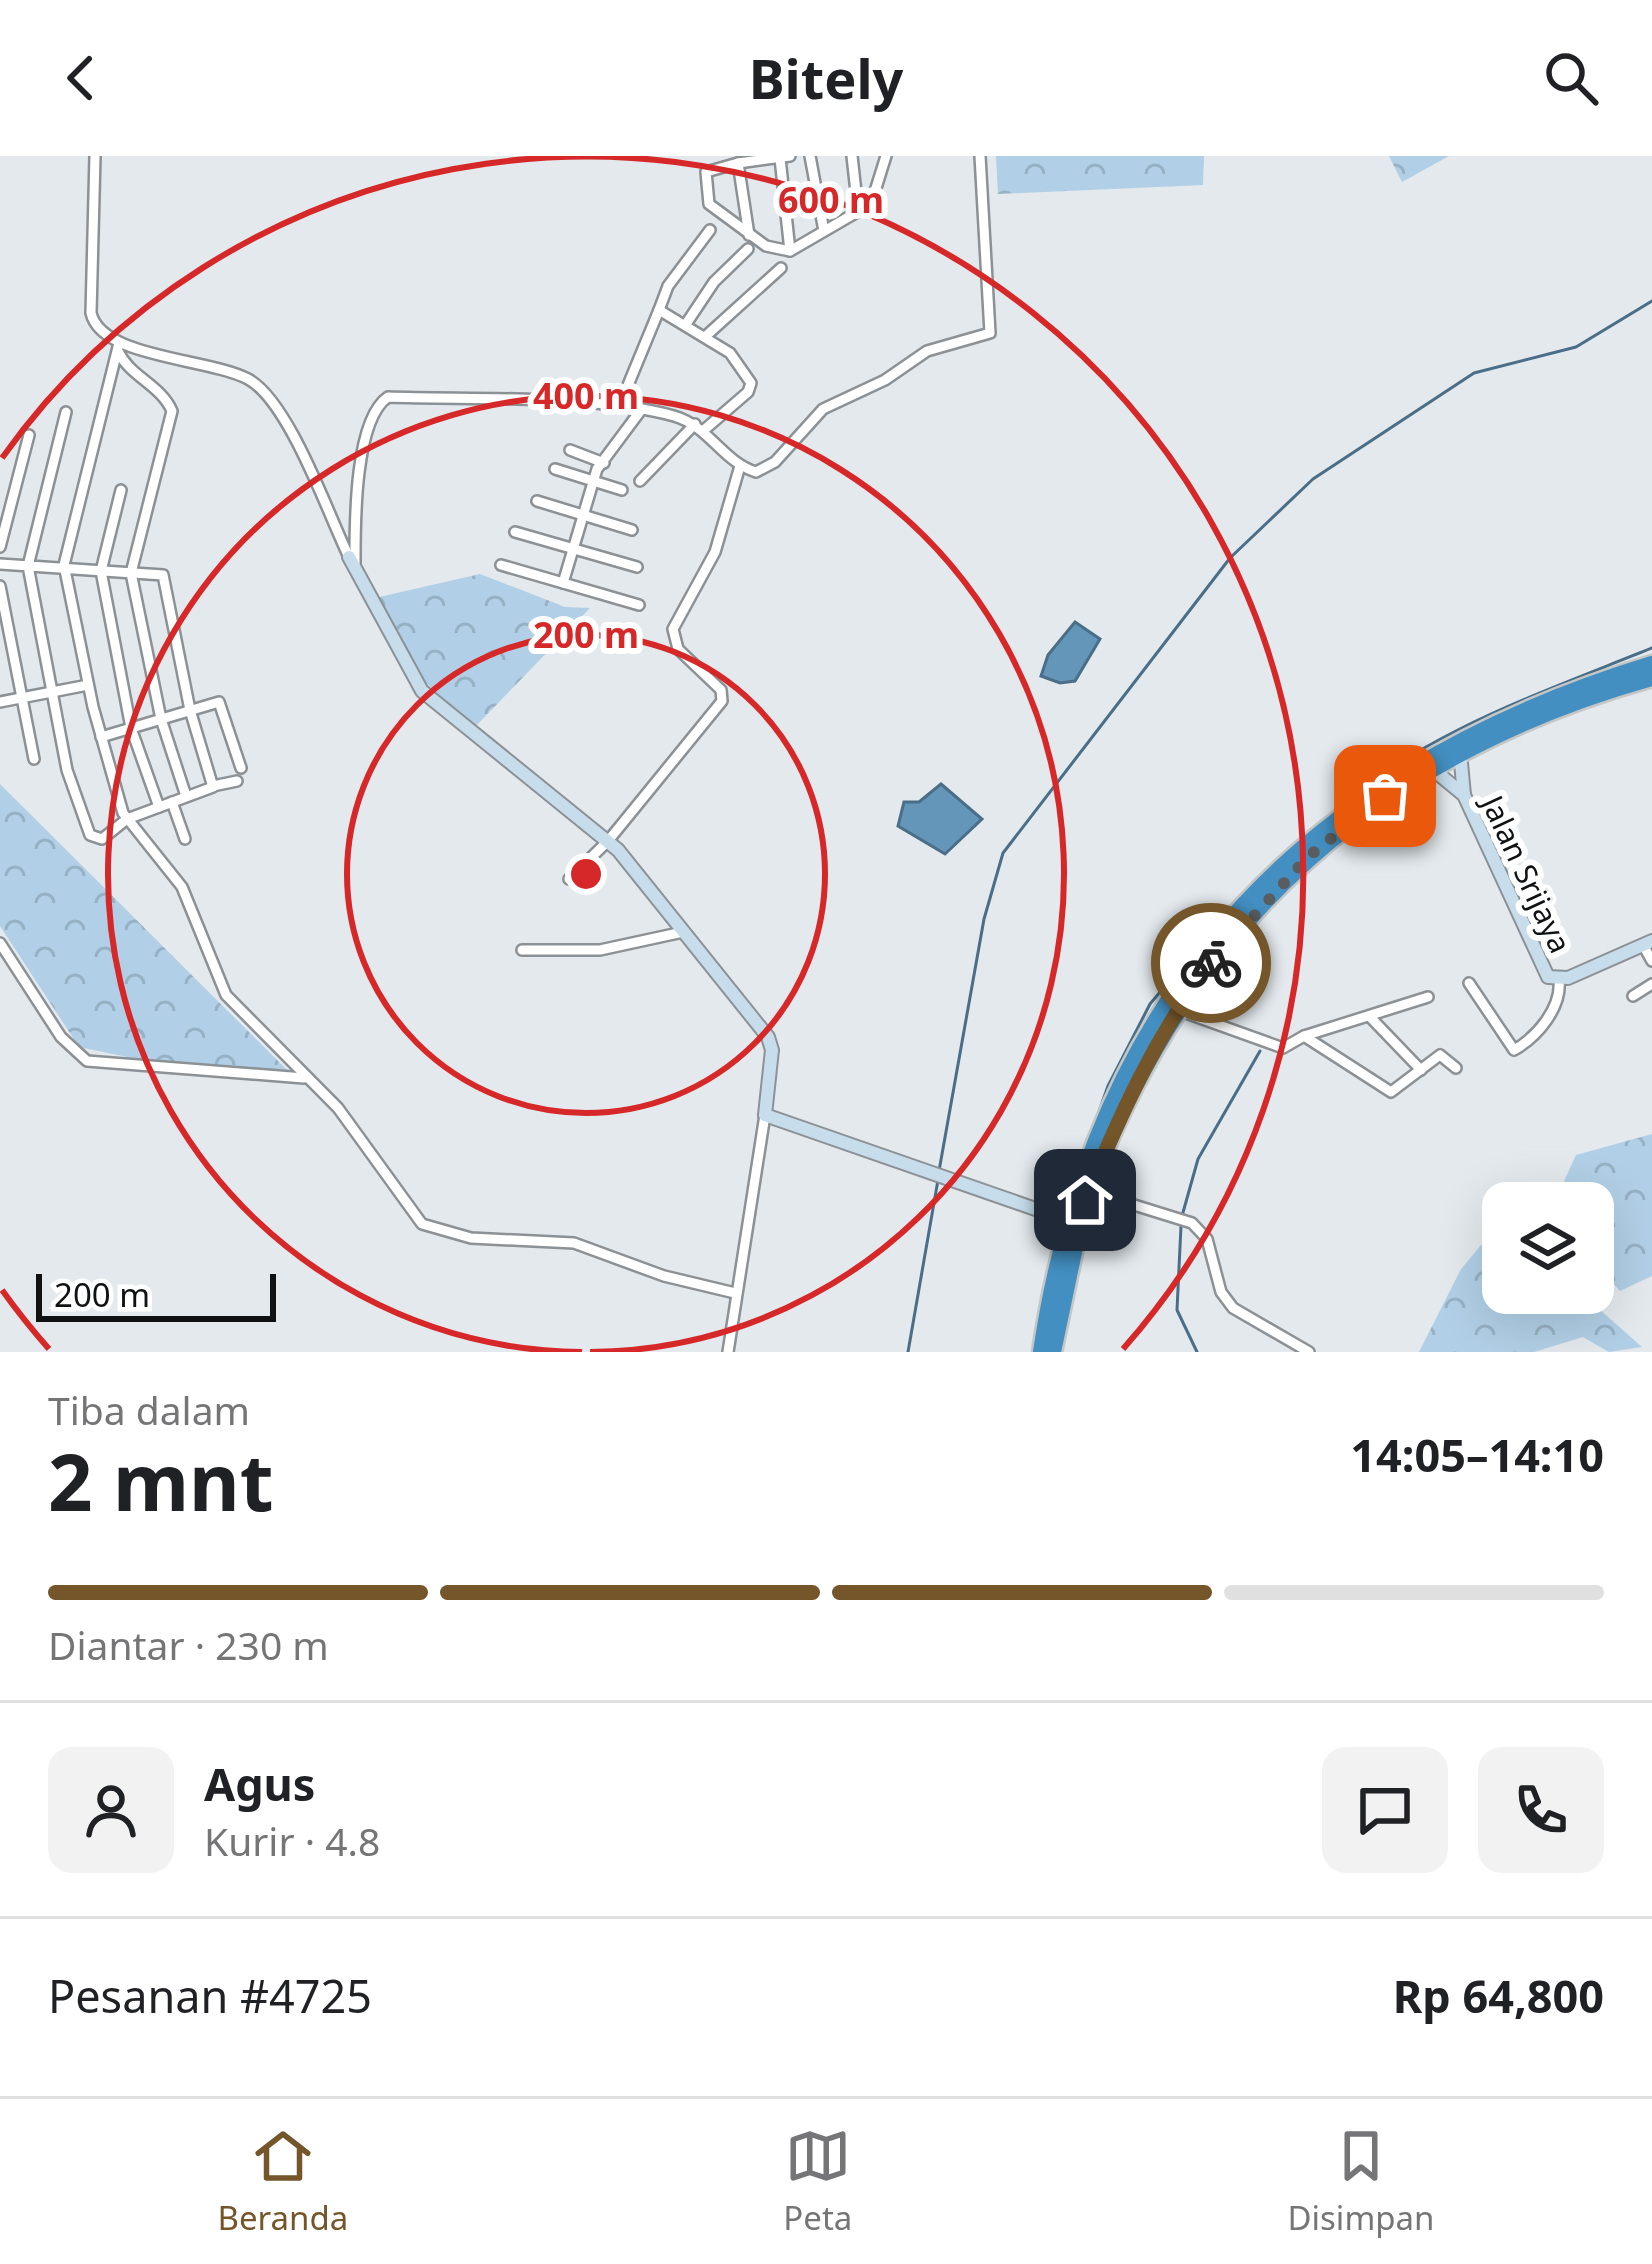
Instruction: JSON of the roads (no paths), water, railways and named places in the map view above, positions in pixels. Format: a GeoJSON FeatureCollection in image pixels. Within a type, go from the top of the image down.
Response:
{"type":"FeatureCollection","features":[{"type":"Feature","properties":{"kind":"highway"},"geometry":{"type":"LineString","coordinates":[[1041,1352],[1062,1218],[1121,1081],[1190,968],[1249,898],[1346,809],[1426,755],[1563,693],[1652,664]]}},
{"type":"Feature","properties":{"kind":"highway"},"geometry":{"type":"LineString","coordinates":[[1053,1352],[1089,1191],[1120,1112],[1176,1010],[1237,930],[1309,856],[1430,767],[1571,704],[1652,678]]}},
{"type":"Feature","properties":{"kind":"street"},"geometry":{"type":"LineString","coordinates":[[95,156],[91,314],[98,333],[118,347],[214,366],[259,387],[291,436],[352,563],[422,691],[608,841],[770,1041],[765,1115],[728,1352]]}},
{"type":"Feature","properties":{"kind":"street"},"geometry":{"type":"LineString","coordinates":[[810,156],[824,231]]}},
{"type":"Feature","properties":{"kind":"street"},"geometry":{"type":"LineString","coordinates":[[852,156],[858,210]]}},
{"type":"Feature","properties":{"kind":"street"},"geometry":{"type":"LineString","coordinates":[[352,563],[365,444],[381,401],[620,406],[699,427],[740,466],[764,470],[823,409],[886,380],[927,351],[990,333],[980,156]]}},
{"type":"Feature","properties":{"kind":"street"},"geometry":{"type":"LineString","coordinates":[[790,251],[785,157],[706,172],[709,204],[766,246],[790,251],[871,203],[884,161]]}},
{"type":"Feature","properties":{"kind":"street"},"geometry":{"type":"LineString","coordinates":[[854,172],[884,161]]}},
{"type":"Feature","properties":{"kind":"street"},"geometry":{"type":"LineString","coordinates":[[738,163],[748,235]]}},
{"type":"Feature","properties":{"kind":"street"},"geometry":{"type":"LineString","coordinates":[[620,406],[668,286],[710,230]]}},
{"type":"Feature","properties":{"kind":"street"},"geometry":{"type":"LineString","coordinates":[[686,324],[714,282],[748,250]]}},
{"type":"Feature","properties":{"kind":"street"},"geometry":{"type":"LineString","coordinates":[[707,335],[781,268]]}},
{"type":"Feature","properties":{"kind":"street"},"geometry":{"type":"LineString","coordinates":[[640,481],[699,427],[748,392],[751,383],[730,353],[659,310]]}},
{"type":"Feature","properties":{"kind":"street"},"geometry":{"type":"LineString","coordinates":[[118,347],[65,569],[88,685],[127,819],[182,887],[226,995],[338,1108],[422,1224],[472,1238],[574,1243],[664,1276],[735,1293]]}},
{"type":"Feature","properties":{"kind":"street"},"geometry":{"type":"LineString","coordinates":[[118,347],[125,364],[159,390],[172,411],[131,573],[160,719],[186,796]]}},
{"type":"Feature","properties":{"kind":"street"},"geometry":{"type":"LineString","coordinates":[[105,404],[119,409]]}},
{"type":"Feature","properties":{"kind":"street"},"geometry":{"type":"LineString","coordinates":[[563,583],[593,481],[640,410]]}},
{"type":"Feature","properties":{"kind":"street"},"geometry":{"type":"LineString","coordinates":[[66,412],[28,566],[68,770],[90,835],[102,839],[127,819],[237,781]]}},
{"type":"Feature","properties":{"kind":"street"},"geometry":{"type":"LineString","coordinates":[[0,547],[29,435]]}},
{"type":"Feature","properties":{"kind":"street"},"geometry":{"type":"LineString","coordinates":[[570,449],[604,463]]}},
{"type":"Feature","properties":{"kind":"street"},"geometry":{"type":"LineString","coordinates":[[569,879],[608,841],[724,697],[678,649],[673,629],[715,551],[740,466]]}},
{"type":"Feature","properties":{"kind":"street"},"geometry":{"type":"LineString","coordinates":[[555,469],[622,490]]}},
{"type":"Feature","properties":{"kind":"street"},"geometry":{"type":"LineString","coordinates":[[121,490],[101,571],[131,728],[158,807]]}},
{"type":"Feature","properties":{"kind":"street"},"geometry":{"type":"LineString","coordinates":[[537,501],[632,530]]}},
{"type":"Feature","properties":{"kind":"street"},"geometry":{"type":"LineString","coordinates":[[515,532],[637,567]]}},
{"type":"Feature","properties":{"kind":"street"},"geometry":{"type":"LineString","coordinates":[[0,564],[165,578],[190,710],[213,786]]}},
{"type":"Feature","properties":{"kind":"street"},"geometry":{"type":"LineString","coordinates":[[501,565],[639,604]]}},
{"type":"Feature","properties":{"kind":"street"},"geometry":{"type":"LineString","coordinates":[[0,586],[34,759]]}},
{"type":"Feature","properties":{"kind":"street"},"geometry":{"type":"LineString","coordinates":[[0,703],[88,685]]}},
{"type":"Feature","properties":{"kind":"street"},"geometry":{"type":"LineString","coordinates":[[101,737],[220,703],[241,768]]}},
{"type":"Feature","properties":{"kind":"street"},"geometry":{"type":"LineString","coordinates":[[1460,752],[1464,795]]}},
{"type":"Feature","properties":{"kind":"street","name":"Jalan Srijaya"},"geometry":{"type":"LineString","coordinates":[[1430,767],[1464,795],[1540,966],[1559,980],[1648,943]]}},
{"type":"Feature","properties":{"kind":"street"},"geometry":{"type":"LineString","coordinates":[[172,802],[185,839]]}},
{"type":"Feature","properties":{"kind":"street"},"geometry":{"type":"LineString","coordinates":[[522,950],[600,950],[683,932]]}},
{"type":"Feature","properties":{"kind":"street"},"geometry":{"type":"LineString","coordinates":[[0,943],[61,1037],[87,1061],[306,1078]]}},
{"type":"Feature","properties":{"kind":"street"},"geometry":{"type":"LineString","coordinates":[[1648,943],[1652,961]]}},
{"type":"Feature","properties":{"kind":"street"},"geometry":{"type":"LineString","coordinates":[[1469,983],[1514,1050],[1554,1009],[1561,997],[1559,980]]}},
{"type":"Feature","properties":{"kind":"street"},"geometry":{"type":"LineString","coordinates":[[1633,996],[1652,984]]}},
{"type":"Feature","properties":{"kind":"street"},"geometry":{"type":"LineString","coordinates":[[1176,1010],[1283,1048],[1304,1036],[1428,997]]}},
{"type":"Feature","properties":{"kind":"street"},"geometry":{"type":"LineString","coordinates":[[1370,1017],[1421,1070]]}},
{"type":"Feature","properties":{"kind":"street"},"geometry":{"type":"LineString","coordinates":[[1304,1036],[1391,1092],[1441,1055],[1456,1068]]}},
{"type":"Feature","properties":{"kind":"street"},"geometry":{"type":"LineString","coordinates":[[765,1115],[1062,1218]]}},
{"type":"Feature","properties":{"kind":"street"},"geometry":{"type":"LineString","coordinates":[[1089,1191],[1192,1223],[1207,1240],[1221,1292],[1233,1308],[1309,1352]]}},
{"type":"Feature","properties":{"kind":"waterway"},"geometry":{"type":"LineString","coordinates":[[939,1171],[984,919],[1003,853],[1230,558],[1313,479],[1474,373],[1576,347],[1652,301]]}},
{"type":"Feature","properties":{"kind":"waterway"},"geometry":{"type":"LineString","coordinates":[[1326,819],[1361,789],[1439,740],[1652,648]]}},
{"type":"Feature","properties":{"kind":"waterway"},"geometry":{"type":"LineString","coordinates":[[1062,1215],[1108,1086],[1150,1004],[1220,921]]}},
{"type":"Feature","properties":{"kind":"waterway"},"geometry":{"type":"LineString","coordinates":[[1182,1216],[1198,1159],[1260,1051]]}},
{"type":"Feature","properties":{"kind":"waterway"},"geometry":{"type":"LineString","coordinates":[[908,1352],[938,1180]]}},
{"type":"Feature","properties":{"kind":"waterway"},"geometry":{"type":"LineString","coordinates":[[1033,1352],[1059,1225]]}},
{"type":"Feature","properties":{"kind":"waterway"},"geometry":{"type":"LineString","coordinates":[[1181,1226],[1177,1310],[1197,1352]]}}]}
